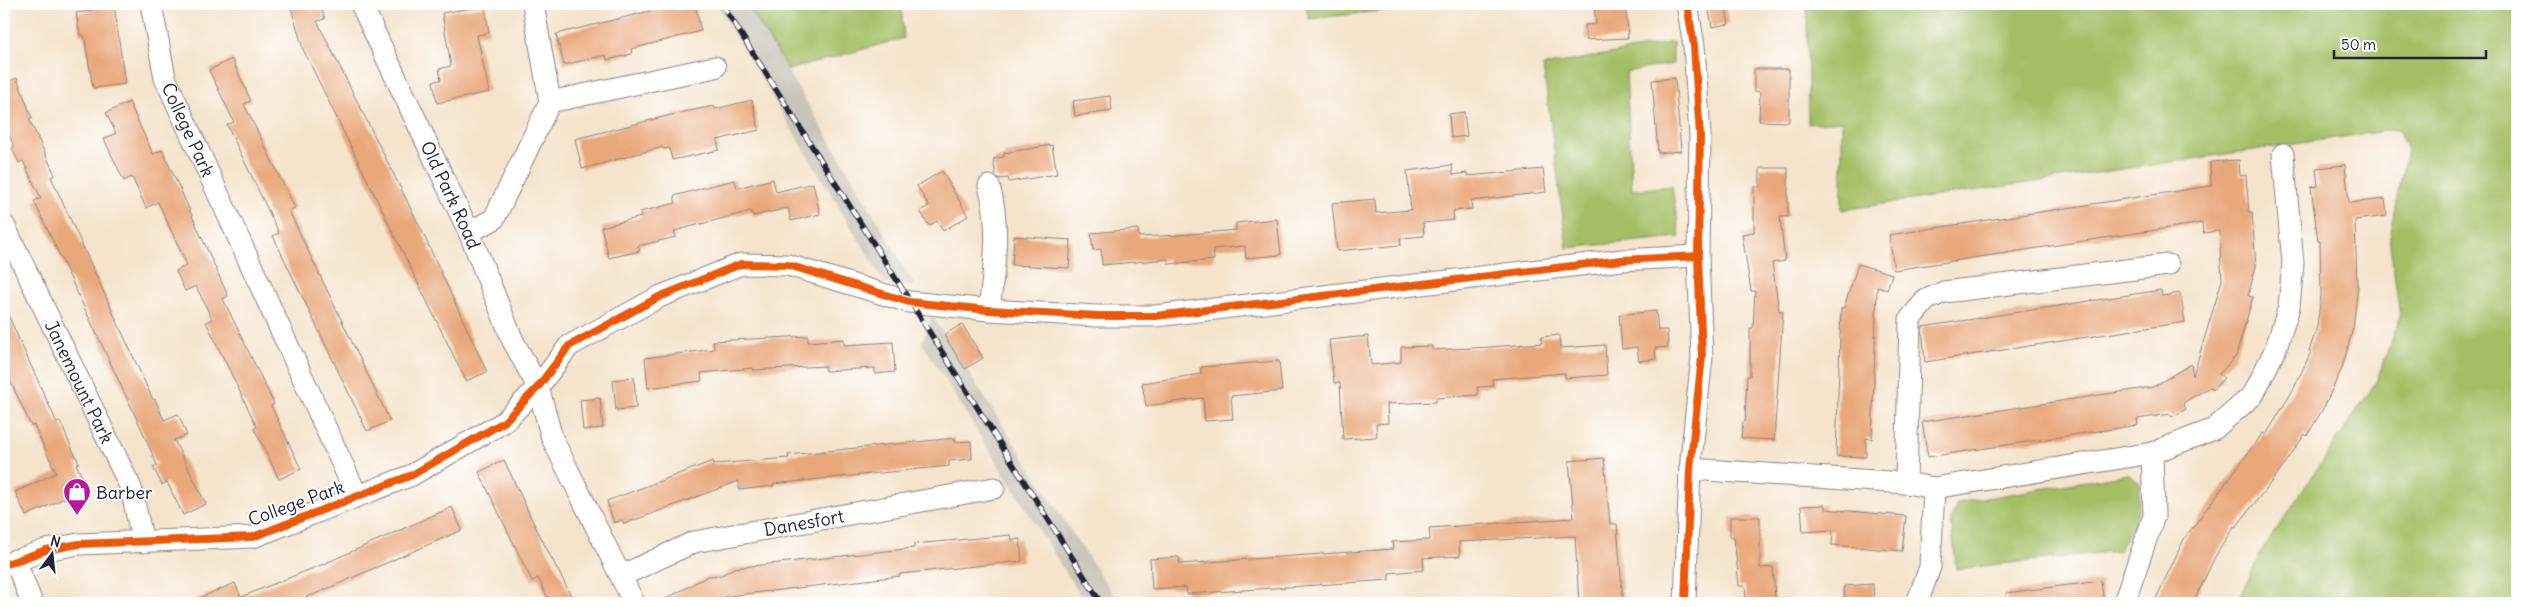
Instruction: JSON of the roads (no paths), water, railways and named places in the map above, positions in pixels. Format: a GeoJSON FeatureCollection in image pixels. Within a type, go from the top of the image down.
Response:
{"type":"FeatureCollection","features":[{"type":"Feature","properties":{"kind":"street","name":"College Park"},"geometry":{"type":"LineString","coordinates":[[151,4],[165,78],[357,496]]}},
{"type":"Feature","properties":{"kind":"street","name":"Old Park Road"},"geometry":{"type":"LineString","coordinates":[[361,4],[469,232],[513,341],[538,387]]}},
{"type":"Feature","properties":{"kind":"street"},"geometry":{"type":"LineString","coordinates":[[469,232],[494,219],[550,102],[533,4]]}},
{"type":"Feature","properties":{"kind":"street"},"geometry":{"type":"LineString","coordinates":[[1685,603],[1690,469],[1702,357],[1698,256],[1700,136],[1694,46],[1687,4]]}},
{"type":"Feature","properties":{"kind":"street"},"geometry":{"type":"LineString","coordinates":[[550,102],[715,67]]}},
{"type":"Feature","properties":{"kind":"street"},"geometry":{"type":"LineString","coordinates":[[1690,469],[1906,483],[1934,488],[2152,453],[2214,429],[2253,395],[2276,348],[2289,307],[2293,263],[2283,154]]}},
{"type":"Feature","properties":{"kind":"street"},"geometry":{"type":"LineString","coordinates":[[989,186],[994,203],[996,242],[989,310]]}},
{"type":"Feature","properties":{"kind":"street","name":"Janemount Park"},"geometry":{"type":"LineString","coordinates":[[4,225],[131,488],[143,542]]}},
{"type":"Feature","properties":{"kind":"street","name":"College Park"},"geometry":{"type":"LineString","coordinates":[[10,563],[46,550],[79,544],[253,537],[412,474],[504,422],[538,387],[569,346],[659,297],[741,264],[788,265],[909,302],[989,310],[1098,316],[1156,316],[1622,260],[1698,256]]}},
{"type":"Feature","properties":{"kind":"street"},"geometry":{"type":"LineString","coordinates":[[1906,483],[1910,319],[1926,300],[1944,292],[2168,265]]}},
{"type":"Feature","properties":{"kind":"street"},"geometry":{"type":"LineString","coordinates":[[538,387],[552,438],[634,603]]}},
{"type":"Feature","properties":{"kind":"street"},"geometry":{"type":"LineString","coordinates":[[2124,603],[2154,516],[2152,453]]}},
{"type":"Feature","properties":{"kind":"street","name":"Danesfort"},"geometry":{"type":"LineString","coordinates":[[621,576],[694,542],[994,488]]}},
{"type":"Feature","properties":{"kind":"street"},"geometry":{"type":"LineString","coordinates":[[1917,603],[1930,567],[1934,488]]}},
{"type":"Feature","properties":{"kind":"street"},"geometry":{"type":"LineString","coordinates":[[10,563],[32,603]]}},
{"type":"Feature","properties":{"kind":"railway"},"geometry":{"type":"LineString","coordinates":[[722,4],[1101,603]]}},
{"type":"Feature","properties":{"kind":"place","name":"Barber"},"geometry":{"type":"Point","coordinates":[77,516]}}]}
